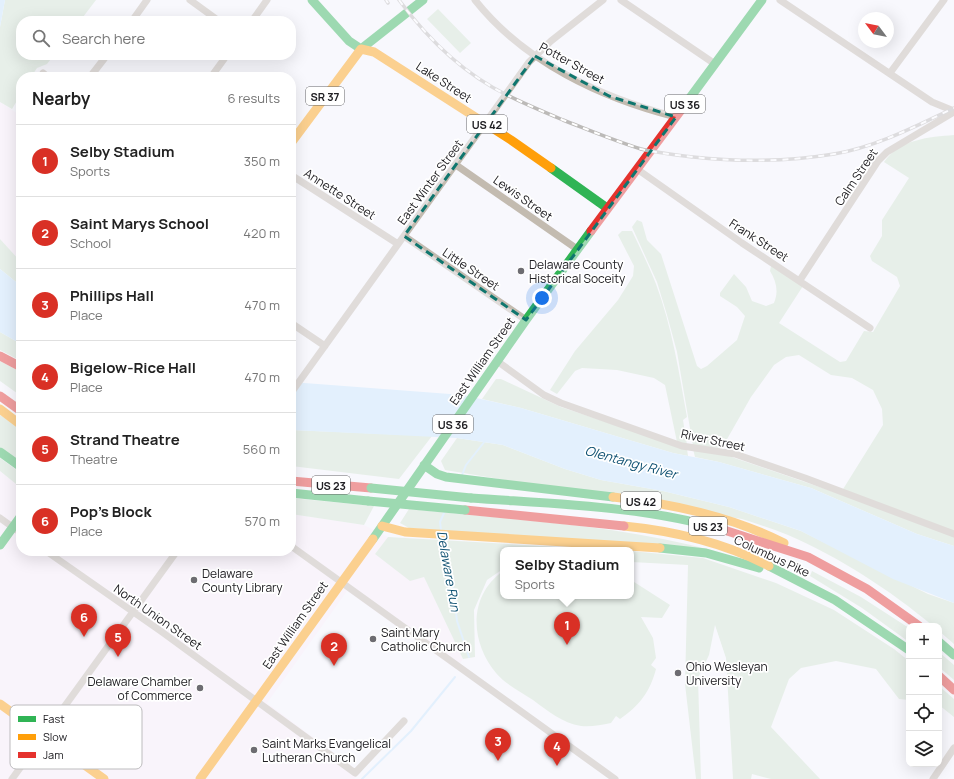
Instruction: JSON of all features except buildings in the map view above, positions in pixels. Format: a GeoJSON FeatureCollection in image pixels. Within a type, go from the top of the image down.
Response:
{"type":"FeatureCollection","features":[{"type":"Feature","properties":{"kind":"main road","name":"Lake Street"},"geometry":{"type":"LineString","coordinates":[[312,0],[349,41],[361,49],[374,52],[486,124],[608,208]]}},
{"type":"Feature","properties":{"kind":"main road","name":"SR 37"},"geometry":{"type":"LineString","coordinates":[[296,137],[361,49],[423,0]]}},
{"type":"Feature","properties":{"kind":"main road","name":"East William Street"},"geometry":{"type":"LineString","coordinates":[[200,779],[382,526],[497,360],[577,249],[762,0]]}},
{"type":"Feature","properties":{"kind":"main road"},"geometry":{"type":"LineString","coordinates":[[0,356],[16,364]]}},
{"type":"Feature","properties":{"kind":"main road"},"geometry":{"type":"LineString","coordinates":[[0,396],[16,407]]}},
{"type":"Feature","properties":{"kind":"main road"},"geometry":{"type":"LineString","coordinates":[[0,410],[16,421]]}},
{"type":"Feature","properties":{"kind":"main road"},"geometry":{"type":"LineString","coordinates":[[0,452],[16,463]]}},
{"type":"Feature","properties":{"kind":"main road","name":"US 42"},"geometry":{"type":"LineString","coordinates":[[424,465],[442,476],[674,506],[750,527],[768,534],[808,557]]}},
{"type":"Feature","properties":{"kind":"main road","name":"Columbus Pike"},"geometry":{"type":"LineString","coordinates":[[296,481],[471,498],[604,508],[683,520],[716,528],[808,557],[866,589],[916,623]]}},
{"type":"Feature","properties":{"kind":"main road","name":"Columbus Pike"},"geometry":{"type":"LineString","coordinates":[[296,494],[660,530],[745,554],[858,614],[906,648]]}},
{"type":"Feature","properties":{"kind":"main road"},"geometry":{"type":"LineString","coordinates":[[0,545],[16,523]]}},
{"type":"Feature","properties":{"kind":"main road"},"geometry":{"type":"LineString","coordinates":[[382,526],[406,532],[685,550],[706,553],[783,574]]}},
{"type":"Feature","properties":{"kind":"main road"},"geometry":{"type":"LineString","coordinates":[[942,645],[954,655]]}},
{"type":"Feature","properties":{"kind":"main road"},"geometry":{"type":"LineString","coordinates":[[942,679],[954,690]]}},
{"type":"Feature","properties":{"kind":"main road"},"geometry":{"type":"LineString","coordinates":[[0,704],[10,711]]}},
{"type":"Feature","properties":{"kind":"main road"},"geometry":{"type":"LineString","coordinates":[[90,769],[104,779]]}},
{"type":"Feature","properties":{"kind":"street"},"geometry":{"type":"LineString","coordinates":[[136,16],[147,0]]}},
{"type":"Feature","properties":{"kind":"street"},"geometry":{"type":"LineString","coordinates":[[190,0],[212,16]]}},
{"type":"Feature","properties":{"kind":"street"},"geometry":{"type":"LineString","coordinates":[[256,16],[267,0]]}},
{"type":"Feature","properties":{"kind":"street","name":"Potter Street"},"geometry":{"type":"LineString","coordinates":[[475,0],[514,41],[535,56],[610,96],[647,110],[676,117]]}},
{"type":"Feature","properties":{"kind":"street","name":"East Winter Street"},"geometry":{"type":"LineString","coordinates":[[296,386],[486,124],[529,62],[603,0]]}},
{"type":"Feature","properties":{"kind":"street"},"geometry":{"type":"LineString","coordinates":[[621,0],[715,64]]}},
{"type":"Feature","properties":{"kind":"street"},"geometry":{"type":"LineString","coordinates":[[780,0],[932,102],[954,112]]}},
{"type":"Feature","properties":{"kind":"street"},"geometry":{"type":"LineString","coordinates":[[890,73],[944,0]]}},
{"type":"Feature","properties":{"kind":"street"},"geometry":{"type":"LineString","coordinates":[[94,72],[103,60]]}},
{"type":"Feature","properties":{"kind":"street"},"geometry":{"type":"LineString","coordinates":[[215,72],[223,60]]}},
{"type":"Feature","properties":{"kind":"street","name":"Calm Street"},"geometry":{"type":"LineString","coordinates":[[800,280],[878,161],[887,152],[954,112]]}},
{"type":"Feature","properties":{"kind":"street","name":"Lewis Street"},"geometry":{"type":"LineString","coordinates":[[456,165],[577,249]]}},
{"type":"Feature","properties":{"kind":"street","name":"Frank Street"},"geometry":{"type":"LineString","coordinates":[[637,169],[742,243],[800,280],[870,328]]}},
{"type":"Feature","properties":{"kind":"street","name":"Annette Street"},"geometry":{"type":"LineString","coordinates":[[296,178],[398,244]]}},
{"type":"Feature","properties":{"kind":"street","name":"Little Street"},"geometry":{"type":"LineString","coordinates":[[404,236],[526,320]]}},
{"type":"Feature","properties":{"kind":"street"},"geometry":{"type":"LineString","coordinates":[[296,326],[325,346]]}},
{"type":"Feature","properties":{"kind":"street","name":"River Street"},"geometry":{"type":"LineString","coordinates":[[497,360],[544,395],[561,403],[682,446],[735,454],[828,486],[954,534]]}},
{"type":"Feature","properties":{"kind":"street"},"geometry":{"type":"LineString","coordinates":[[0,518],[16,529]]}},
{"type":"Feature","properties":{"kind":"street"},"geometry":{"type":"LineString","coordinates":[[296,550],[615,779]]}},
{"type":"Feature","properties":{"kind":"street","name":"North Union Street"},"geometry":{"type":"LineString","coordinates":[[53,556],[355,773],[404,721]]}},
{"type":"Feature","properties":{"kind":"street"},"geometry":{"type":"LineString","coordinates":[[66,705],[173,556]]}},
{"type":"Feature","properties":{"kind":"street"},"geometry":{"type":"LineString","coordinates":[[933,779],[954,748]]}},
{"type":"Feature","properties":{"kind":"street"},"geometry":{"type":"LineString","coordinates":[[12,779],[19,769]]}},
{"type":"Feature","properties":{"kind":"highlighted area"},"geometry":{"type":"Polygon","coordinates":[[[535,56],[609,96],[676,117],[526,320],[404,236],[535,56]]]}},
{"type":"Feature","properties":{"kind":"shaded area"},"geometry":{"type":"Polygon","coordinates":[[[0,102],[16,113],[16,257],[0,239],[0,102]]]}},
{"type":"Feature","properties":{"kind":"shaded area"},"geometry":{"type":"Polygon","coordinates":[[[0,471],[16,484],[16,556],[296,556],[296,515],[364,525],[388,537],[375,554],[424,577],[463,659],[456,669],[347,591],[267,703],[361,773],[354,779],[0,779],[0,471]]]}},
{"type":"Feature","properties":{"kind":"green space"},"geometry":{"type":"Polygon","coordinates":[[[5,0],[96,0],[84,16],[16,16],[16,60],[50,60],[47,64],[37,68],[34,72],[16,72],[16,102],[12,109],[0,102],[0,27],[5,0]]]}},
{"type":"Feature","properties":{"kind":"green space"},"geometry":{"type":"Polygon","coordinates":[[[438,9],[471,43],[460,53],[427,19],[438,9]]]}},
{"type":"Feature","properties":{"kind":"green space"},"geometry":{"type":"Polygon","coordinates":[[[954,135],[954,546],[917,534],[811,488],[719,462],[695,457],[693,449],[717,452],[840,494],[883,425],[882,409],[873,390],[852,378],[831,375],[799,355],[786,357],[774,365],[751,397],[722,448],[693,446],[677,352],[657,282],[632,227],[637,220],[642,222],[647,240],[661,254],[697,366],[701,369],[707,366],[737,340],[745,316],[737,307],[720,296],[720,293],[734,274],[746,287],[752,301],[766,306],[774,303],[777,290],[770,271],[771,266],[803,286],[779,323],[840,362],[846,361],[864,331],[873,332],[900,286],[897,277],[872,261],[870,256],[882,236],[882,220],[909,178],[884,162],[898,148],[907,144],[925,138],[954,135]]]}},
{"type":"Feature","properties":{"kind":"green space"},"geometry":{"type":"Polygon","coordinates":[[[622,231],[632,231],[662,300],[674,350],[687,417],[683,420],[687,445],[677,442],[665,385],[654,378],[617,370],[582,368],[575,371],[557,394],[550,390],[575,351],[618,300],[633,276],[634,266],[618,235],[622,231]]]}},
{"type":"Feature","properties":{"kind":"green space"},"geometry":{"type":"Polygon","coordinates":[[[0,239],[16,257],[16,282],[0,269],[0,239]]]}},
{"type":"Feature","properties":{"kind":"green space"},"geometry":{"type":"Polygon","coordinates":[[[0,332],[16,341],[16,358],[0,350],[0,332]]]}},
{"type":"Feature","properties":{"kind":"green space"},"geometry":{"type":"Polygon","coordinates":[[[0,361],[16,369],[16,392],[0,381],[0,361]]]}},
{"type":"Feature","properties":{"kind":"green space"},"geometry":{"type":"Polygon","coordinates":[[[496,379],[501,379],[561,407],[687,449],[688,456],[673,453],[521,408],[482,399],[496,379]]]}},
{"type":"Feature","properties":{"kind":"green space"},"geometry":{"type":"Polygon","coordinates":[[[0,415],[16,425],[16,458],[0,447],[0,415]]]}},
{"type":"Feature","properties":{"kind":"green space"},"geometry":{"type":"Polygon","coordinates":[[[296,430],[432,436],[399,479],[296,467],[296,430]]]}},
{"type":"Feature","properties":{"kind":"green space"},"geometry":{"type":"Polygon","coordinates":[[[457,438],[503,445],[565,469],[601,480],[663,491],[729,507],[801,531],[928,594],[954,603],[954,644],[942,634],[942,623],[929,623],[864,575],[826,553],[788,535],[742,519],[445,470],[441,461],[457,438]]]}},
{"type":"Feature","properties":{"kind":"green space"},"geometry":{"type":"Polygon","coordinates":[[[0,458],[16,469],[16,484],[0,471],[0,458]]]}},
{"type":"Feature","properties":{"kind":"green space"},"geometry":{"type":"Polygon","coordinates":[[[296,498],[374,506],[364,525],[296,515],[296,498]]]}},
{"type":"Feature","properties":{"kind":"green space"},"geometry":{"type":"Polygon","coordinates":[[[409,509],[602,529],[678,542],[715,551],[409,528],[400,523],[409,509]]]}},
{"type":"Feature","properties":{"kind":"green space"},"geometry":{"type":"Polygon","coordinates":[[[388,537],[560,547],[500,547],[500,571],[487,580],[474,610],[475,657],[463,659],[424,577],[410,581],[375,554],[388,537]]]}},
{"type":"Feature","properties":{"kind":"green space"},"geometry":{"type":"Polygon","coordinates":[[[634,551],[703,558],[776,583],[834,610],[894,649],[906,659],[906,700],[899,699],[876,669],[836,661],[801,668],[789,679],[771,727],[820,779],[771,779],[752,774],[751,779],[733,779],[726,658],[715,625],[709,655],[698,678],[701,779],[696,779],[685,684],[688,565],[634,562],[634,551]]]}},
{"type":"Feature","properties":{"kind":"green space"},"geometry":{"type":"Polygon","coordinates":[[[812,571],[861,597],[906,626],[906,640],[862,608],[810,576],[812,571]]]}},
{"type":"Feature","properties":{"kind":"green space"},"geometry":{"type":"Polygon","coordinates":[[[500,574],[500,599],[634,599],[634,582],[670,605],[662,618],[641,617],[653,638],[656,658],[651,665],[656,669],[654,677],[643,698],[633,709],[620,719],[616,716],[611,723],[581,726],[556,716],[508,684],[496,673],[487,661],[481,648],[478,634],[477,620],[479,606],[483,593],[500,574]]]}},
{"type":"Feature","properties":{"kind":"green space"},"geometry":{"type":"Polygon","coordinates":[[[942,655],[954,665],[954,680],[942,670],[942,655]]]}},
{"type":"Feature","properties":{"kind":"green space"},"geometry":{"type":"Polygon","coordinates":[[[942,689],[954,699],[954,717],[942,707],[942,689]]]}},
{"type":"Feature","properties":{"kind":"water"},"geometry":{"type":"Polygon","coordinates":[[[0,0],[5,0],[0,27],[0,0]]]}},
{"type":"Feature","properties":{"kind":"water"},"geometry":{"type":"Polygon","coordinates":[[[0,269],[16,282],[16,341],[0,332],[0,269]]]}},
{"type":"Feature","properties":{"kind":"water","name":"Olentangy River"},"geometry":{"type":"Polygon","coordinates":[[[296,382],[463,395],[521,408],[673,453],[719,462],[811,488],[917,534],[954,546],[954,603],[893,579],[801,531],[729,507],[663,491],[601,480],[565,469],[503,445],[457,438],[296,430],[296,382]]]}},
{"type":"Feature","properties":{"kind":"waterway","name":"Delaware Run"},"geometry":{"type":"LineString","coordinates":[[462,475],[466,465],[485,441]]}},
{"type":"Feature","properties":{"kind":"waterway","name":"Delaware Run"},"geometry":{"type":"LineString","coordinates":[[441,530],[440,522],[444,513]]}},
{"type":"Feature","properties":{"kind":"waterway","name":"Delaware Run"},"geometry":{"type":"LineString","coordinates":[[442,540],[451,571],[457,621],[469,657]]}},
{"type":"Feature","properties":{"kind":"waterway","name":"Delaware Run"},"geometry":{"type":"LineString","coordinates":[[362,779],[411,731],[455,677]]}},
{"type":"Feature","properties":{"kind":"railway"},"geometry":{"type":"LineString","coordinates":[[399,0],[434,41],[447,54],[476,77],[521,102],[563,120],[641,149],[667,154],[728,160],[781,160],[816,157],[850,151],[880,141],[910,129],[954,108]]}},
{"type":"Feature","properties":{"kind":"traffic: fast"},"geometry":{"type":"LineString","coordinates":[[312,0],[349,41],[361,49]]}},
{"type":"Feature","properties":{"kind":"traffic: fast"},"geometry":{"type":"LineString","coordinates":[[361,49],[423,0]]}},
{"type":"Feature","properties":{"kind":"traffic: fast"},"geometry":{"type":"LineString","coordinates":[[681,110],[762,0]]}},
{"type":"Feature","properties":{"kind":"traffic: fast"},"geometry":{"type":"LineString","coordinates":[[551,168],[607,208]]}},
{"type":"Feature","properties":{"kind":"traffic: fast"},"geometry":{"type":"LineString","coordinates":[[373,539],[526,320],[591,231]]}},
{"type":"Feature","properties":{"kind":"traffic: fast"},"geometry":{"type":"LineString","coordinates":[[0,452],[16,463]]}},
{"type":"Feature","properties":{"kind":"traffic: fast"},"geometry":{"type":"LineString","coordinates":[[424,465],[437,474],[446,477],[613,497]]}},
{"type":"Feature","properties":{"kind":"traffic: fast"},"geometry":{"type":"LineString","coordinates":[[371,488],[471,498]]}},
{"type":"Feature","properties":{"kind":"traffic: fast"},"geometry":{"type":"LineString","coordinates":[[296,494],[368,501]]}},
{"type":"Feature","properties":{"kind":"traffic: fast"},"geometry":{"type":"LineString","coordinates":[[471,498],[566,504],[631,511],[694,522],[724,530]]}},
{"type":"Feature","properties":{"kind":"traffic: fast"},"geometry":{"type":"LineString","coordinates":[[368,501],[465,510]]}},
{"type":"Feature","properties":{"kind":"traffic: fast"},"geometry":{"type":"LineString","coordinates":[[0,545],[16,523]]}},
{"type":"Feature","properties":{"kind":"traffic: fast"},"geometry":{"type":"LineString","coordinates":[[660,548],[706,553],[759,568]]}},
{"type":"Feature","properties":{"kind":"traffic: fast"},"geometry":{"type":"LineString","coordinates":[[769,566],[835,600],[906,648]]}},
{"type":"Feature","properties":{"kind":"traffic: fast"},"geometry":{"type":"LineString","coordinates":[[942,645],[954,655]]}},
{"type":"Feature","properties":{"kind":"traffic: slow"},"geometry":{"type":"LineString","coordinates":[[296,136],[361,49],[374,52],[511,140],[551,168]]}},
{"type":"Feature","properties":{"kind":"traffic: slow"},"geometry":{"type":"LineString","coordinates":[[0,409],[16,421]]}},
{"type":"Feature","properties":{"kind":"traffic: slow"},"geometry":{"type":"LineString","coordinates":[[613,497],[657,503],[701,512],[743,525],[784,543]]}},
{"type":"Feature","properties":{"kind":"traffic: slow"},"geometry":{"type":"LineString","coordinates":[[382,526],[405,532],[660,548]]}},
{"type":"Feature","properties":{"kind":"traffic: slow"},"geometry":{"type":"LineString","coordinates":[[624,526],[662,531],[699,539],[735,551],[769,566]]}},
{"type":"Feature","properties":{"kind":"traffic: slow"},"geometry":{"type":"LineString","coordinates":[[200,779],[373,539]]}},
{"type":"Feature","properties":{"kind":"traffic: slow"},"geometry":{"type":"LineString","coordinates":[[0,704],[10,711]]}},
{"type":"Feature","properties":{"kind":"traffic: slow"},"geometry":{"type":"LineString","coordinates":[[90,769],[104,779]]}},
{"type":"Feature","properties":{"kind":"traffic: jam"},"geometry":{"type":"LineString","coordinates":[[591,231],[681,110]]}},
{"type":"Feature","properties":{"kind":"traffic: jam"},"geometry":{"type":"LineString","coordinates":[[0,356],[16,364]]}},
{"type":"Feature","properties":{"kind":"traffic: jam"},"geometry":{"type":"LineString","coordinates":[[0,396],[16,407]]}},
{"type":"Feature","properties":{"kind":"traffic: jam"},"geometry":{"type":"LineString","coordinates":[[296,481],[371,488]]}},
{"type":"Feature","properties":{"kind":"traffic: jam"},"geometry":{"type":"LineString","coordinates":[[465,510],[624,526]]}},
{"type":"Feature","properties":{"kind":"traffic: jam"},"geometry":{"type":"LineString","coordinates":[[724,530],[808,557],[867,589],[915,623]]}},
{"type":"Feature","properties":{"kind":"traffic: jam"},"geometry":{"type":"LineString","coordinates":[[942,679],[954,690]]}},
{"type":"Feature","properties":{"kind":"place","name":"Delaware County Historical Soceity"},"geometry":{"type":"Point","coordinates":[521,271]}},
{"type":"Feature","properties":{"kind":"place","name":"Delaware County Library"},"geometry":{"type":"Point","coordinates":[194,580]}},
{"type":"Feature","properties":{"kind":"place","name":"Pop's Block"},"geometry":{"type":"Point","coordinates":[84,637]}},
{"type":"Feature","properties":{"kind":"place","name":"Saint Mary Catholic Church"},"geometry":{"type":"Point","coordinates":[373,639]}},
{"type":"Feature","properties":{"kind":"place","name":"Selby Stadium"},"geometry":{"type":"Point","coordinates":[567,645]}},
{"type":"Feature","properties":{"kind":"place","name":"Strand Theatre"},"geometry":{"type":"Point","coordinates":[118,657]}},
{"type":"Feature","properties":{"kind":"place","name":"Saint Marys School"},"geometry":{"type":"Point","coordinates":[334,666]}},
{"type":"Feature","properties":{"kind":"place","name":"Ohio Wesleyan University"},"geometry":{"type":"Point","coordinates":[678,673]}},
{"type":"Feature","properties":{"kind":"place","name":"Delaware Chamber of Commerce"},"geometry":{"type":"Point","coordinates":[200,688]}},
{"type":"Feature","properties":{"kind":"place","name":"Saint Marks Evangelical Lutheran Church"},"geometry":{"type":"Point","coordinates":[254,750]}},
{"type":"Feature","properties":{"kind":"place","name":"Phillips Hall"},"geometry":{"type":"Point","coordinates":[498,761]}},
{"type":"Feature","properties":{"kind":"place","name":"Bigelow-Rice Hall"},"geometry":{"type":"Point","coordinates":[557,766]}}]}
